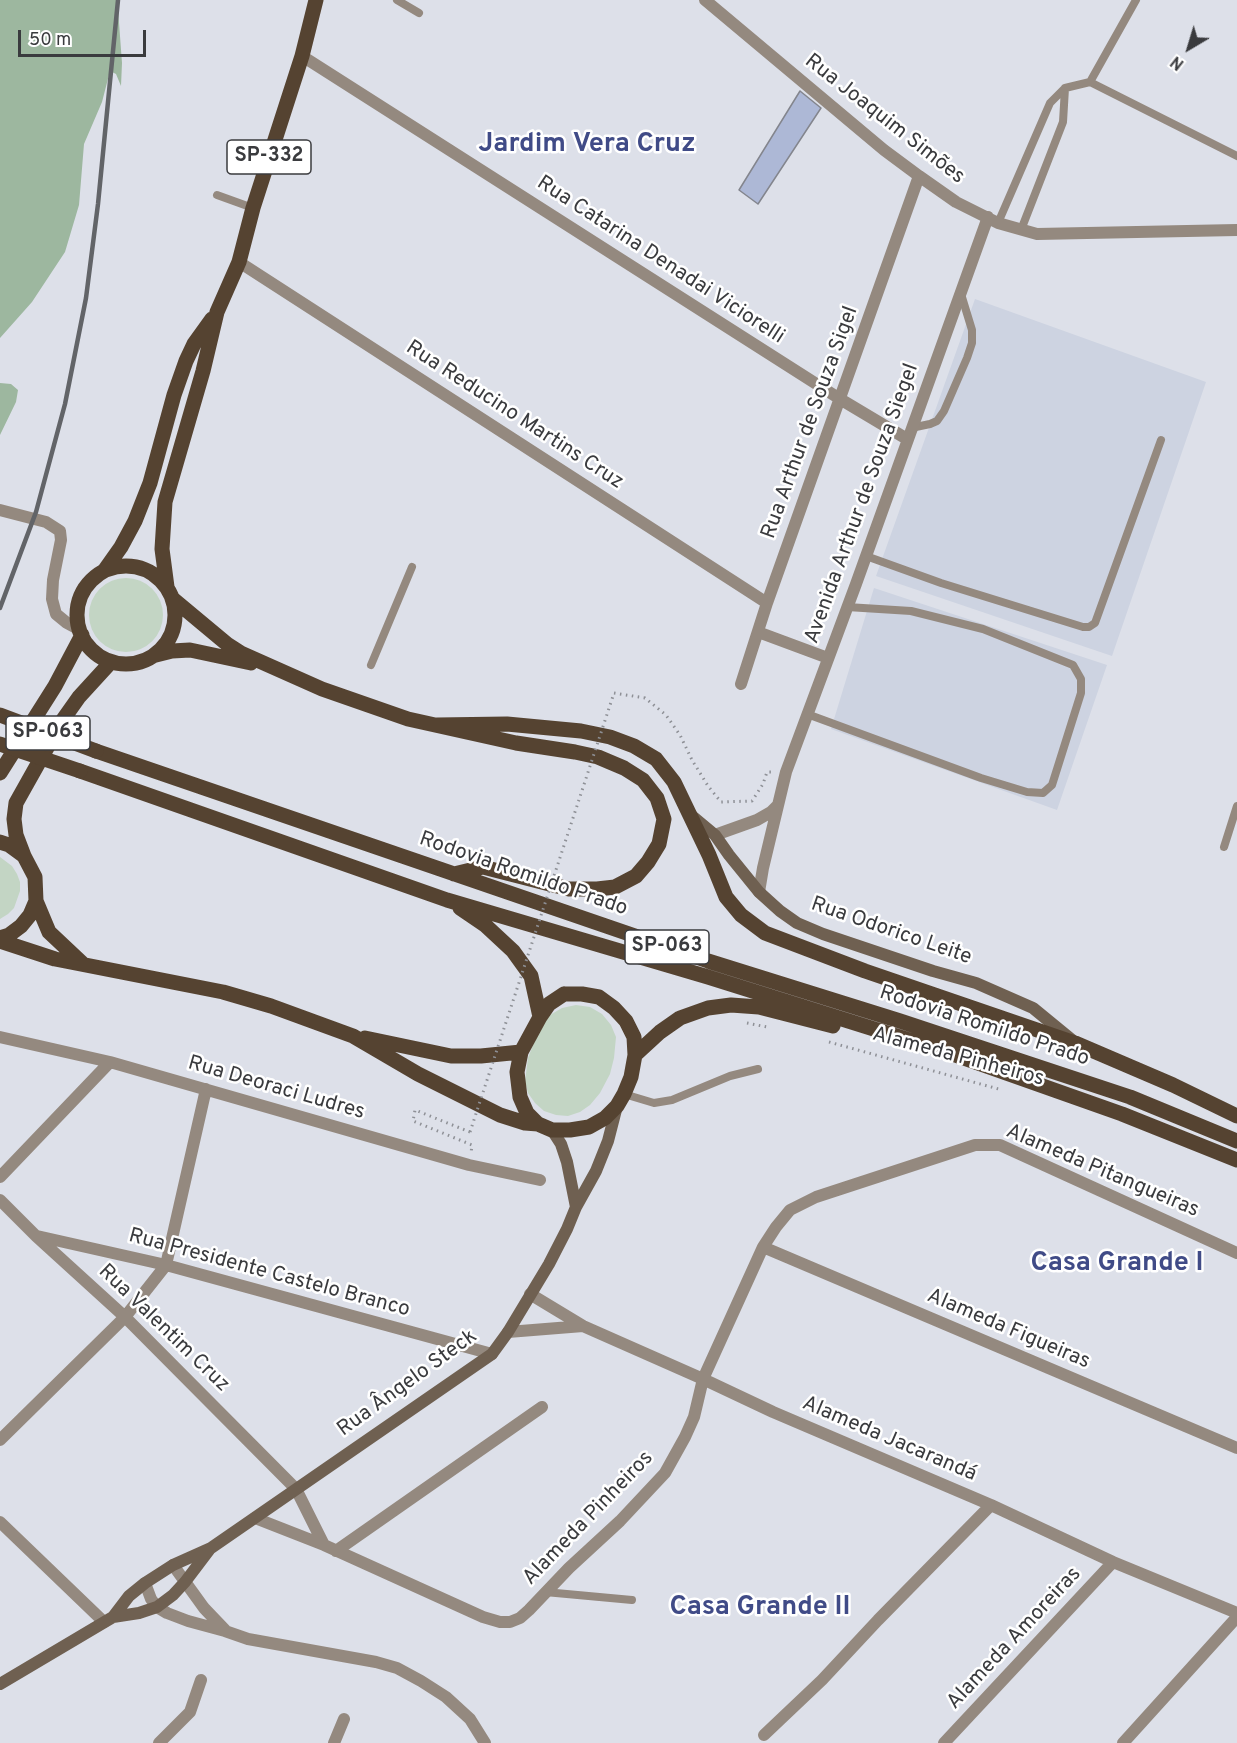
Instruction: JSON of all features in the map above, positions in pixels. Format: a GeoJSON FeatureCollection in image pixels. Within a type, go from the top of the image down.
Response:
{"type":"FeatureCollection","features":[{"type":"Feature","properties":{"kind":"main road","name":"SP-332"},"geometry":{"type":"LineString","coordinates":[[156,655],[166,644],[173,630],[176,615],[162,549],[165,502],[217,312],[239,262],[302,56],[316,0]]}},
{"type":"Feature","properties":{"kind":"main road","name":"SP-332"},"geometry":{"type":"LineString","coordinates":[[0,773],[55,686],[81,633],[77,613],[81,596],[91,581],[105,571],[122,547],[135,521],[150,483],[174,395],[186,361],[194,344],[217,312]]}},
{"type":"Feature","properties":{"kind":"main road"},"geometry":{"type":"LineString","coordinates":[[105,571],[121,566],[139,568],[154,575],[170,593],[227,644],[271,667],[322,689],[408,719],[598,757],[624,768],[643,780],[657,798],[663,819],[659,844],[636,876],[615,887],[597,890],[569,889],[483,867],[454,874]]}},
{"type":"Feature","properties":{"kind":"main road"},"geometry":{"type":"LineString","coordinates":[[81,633],[99,656],[111,662],[127,664],[142,662],[172,651],[190,650],[271,667]]}},
{"type":"Feature","properties":{"kind":"main road"},"geometry":{"type":"LineString","coordinates":[[83,964],[49,932],[36,901],[35,877],[16,835],[14,819],[16,803],[73,705],[111,662]]}},
{"type":"Feature","properties":{"kind":"main road","name":"Rodovia Romildo Prado"},"geometry":{"type":"LineString","coordinates":[[0,715],[96,751],[708,961],[1130,1097],[1237,1141]]}},
{"type":"Feature","properties":{"kind":"main road"},"geometry":{"type":"LineString","coordinates":[[437,725],[507,724],[581,731],[610,737],[634,746],[656,759],[674,782],[709,855],[726,897],[741,915],[765,933],[865,971],[1075,1043],[1173,1085],[1237,1116]]}},
{"type":"Feature","properties":{"kind":"main road","name":"Rodovia Romildo Prado"},"geometry":{"type":"LineString","coordinates":[[0,744],[447,900],[708,977],[941,1050],[1122,1114],[1237,1160]]}},
{"type":"Feature","properties":{"kind":"main road","name":"Rua Odorico Leite"},"geometry":{"type":"LineString","coordinates":[[688,813],[715,835],[759,892],[797,923],[933,971],[976,983],[1033,1008],[1075,1043]]}},
{"type":"Feature","properties":{"kind":"main road"},"geometry":{"type":"LineString","coordinates":[[0,843],[9,845],[24,856]]}},
{"type":"Feature","properties":{"kind":"main road"},"geometry":{"type":"LineString","coordinates":[[447,900],[485,925],[513,951],[531,976],[540,1017]]}},
{"type":"Feature","properties":{"kind":"main road"},"geometry":{"type":"LineString","coordinates":[[0,939],[21,927],[36,901]]}},
{"type":"Feature","properties":{"kind":"main road"},"geometry":{"type":"LineString","coordinates":[[0,939],[55,959],[223,992],[271,1006],[353,1036],[451,1056],[521,1052]]}},
{"type":"Feature","properties":{"kind":"main road","name":"Rua Ângelo Steck"},"geometry":{"type":"LineString","coordinates":[[108,1620],[129,1596],[145,1583],[173,1565],[211,1548],[492,1354],[508,1332],[553,1255],[596,1171],[631,1077],[635,1055],[634,1037],[626,1021],[599,997],[564,994],[549,1004],[540,1017],[521,1052],[517,1072],[520,1097],[527,1113],[561,1144],[576,1207]]}},
{"type":"Feature","properties":{"kind":"main road"},"geometry":{"type":"LineString","coordinates":[[635,1055],[660,1032],[680,1018],[708,1008],[730,1005],[759,1007],[873,1036],[941,1050]]}},
{"type":"Feature","properties":{"kind":"main road"},"geometry":{"type":"LineString","coordinates":[[353,1036],[446,1089],[500,1115],[525,1123],[570,1130],[589,1127],[605,1118],[621,1100]]}},
{"type":"Feature","properties":{"kind":"main road","name":"Rua Ângelo Steck"},"geometry":{"type":"LineString","coordinates":[[0,1684],[108,1620],[157,1606],[185,1582],[211,1548]]}},
{"type":"Feature","properties":{"kind":"street","name":"Rua Joaquim Simões"},"geometry":{"type":"LineString","coordinates":[[705,0],[884,150],[956,202],[993,220],[1037,234],[1237,230]]}},
{"type":"Feature","properties":{"kind":"street","name":"Rua Catarina Denadai Viciorelli"},"geometry":{"type":"LineString","coordinates":[[302,56],[840,399],[909,433]]}},
{"type":"Feature","properties":{"kind":"street","name":"Rua Arthur de Souza Sigel"},"geometry":{"type":"LineString","coordinates":[[741,684],[767,603],[919,176]]}},
{"type":"Feature","properties":{"kind":"street","name":"Avenida Arthur de Souza Siegel"},"geometry":{"type":"LineString","coordinates":[[759,892],[786,772],[848,607],[960,293],[993,220]]}},
{"type":"Feature","properties":{"kind":"street","name":"Rua Reducino Martins Cruz"},"geometry":{"type":"LineString","coordinates":[[239,262],[767,603]]}},
{"type":"Feature","properties":{"kind":"street"},"geometry":{"type":"LineString","coordinates":[[0,510],[46,522],[60,531],[61,540],[53,580],[52,599],[56,614],[81,633]]}},
{"type":"Feature","properties":{"kind":"street"},"geometry":{"type":"LineString","coordinates":[[758,632],[828,658]]}},
{"type":"Feature","properties":{"kind":"street"},"geometry":{"type":"LineString","coordinates":[[715,835],[757,820],[779,804]]}},
{"type":"Feature","properties":{"kind":"street","name":"Rua Deoraci Ludres"},"geometry":{"type":"LineString","coordinates":[[0,1037],[110,1062],[469,1165],[540,1180]]}},
{"type":"Feature","properties":{"kind":"street"},"geometry":{"type":"LineString","coordinates":[[0,1177],[110,1062]]}},
{"type":"Feature","properties":{"kind":"street"},"geometry":{"type":"LineString","coordinates":[[0,1440],[125,1317],[166,1265],[206,1089]]}},
{"type":"Feature","properties":{"kind":"street","name":"Alameda Pitangueiras"},"geometry":{"type":"LineString","coordinates":[[763,1247],[790,1210],[816,1197],[975,1145],[1000,1145],[1237,1252]]}},
{"type":"Feature","properties":{"kind":"street","name":"Rua Valentim Cruz"},"geometry":{"type":"LineString","coordinates":[[0,1200],[125,1317],[296,1489]]}},
{"type":"Feature","properties":{"kind":"street","name":"Rua Presidente Castelo Branco"},"geometry":{"type":"LineString","coordinates":[[36,1236],[166,1265],[492,1354]]}},
{"type":"Feature","properties":{"kind":"street","name":"Alameda Pinheiros"},"geometry":{"type":"LineString","coordinates":[[255,1518],[324,1545],[483,1617],[500,1622],[510,1622],[520,1618],[620,1521],[665,1473],[694,1417],[703,1379],[763,1247]]}},
{"type":"Feature","properties":{"kind":"street","name":"Alameda Figueiras"},"geometry":{"type":"LineString","coordinates":[[763,1247],[1237,1448]]}},
{"type":"Feature","properties":{"kind":"street","name":"Alameda Jacarandá"},"geometry":{"type":"LineString","coordinates":[[530,1294],[583,1326],[773,1412],[991,1504],[1113,1562],[1237,1615]]}},
{"type":"Feature","properties":{"kind":"street"},"geometry":{"type":"LineString","coordinates":[[508,1332],[583,1326]]}},
{"type":"Feature","properties":{"kind":"street"},"geometry":{"type":"LineString","coordinates":[[336,1551],[542,1407]]}},
{"type":"Feature","properties":{"kind":"street"},"geometry":{"type":"LineString","coordinates":[[296,1489],[324,1545]]}},
{"type":"Feature","properties":{"kind":"street"},"geometry":{"type":"LineString","coordinates":[[765,1735],[822,1680],[991,1504]]}},
{"type":"Feature","properties":{"kind":"street"},"geometry":{"type":"LineString","coordinates":[[0,1522],[108,1620]]}},
{"type":"Feature","properties":{"kind":"street","name":"Alameda Amoreiras"},"geometry":{"type":"LineString","coordinates":[[944,1743],[1113,1562]]}},
{"type":"Feature","properties":{"kind":"street"},"geometry":{"type":"LineString","coordinates":[[173,1565],[204,1608],[225,1631]]}},
{"type":"Feature","properties":{"kind":"street"},"geometry":{"type":"LineString","coordinates":[[145,1583],[151,1599],[157,1606],[167,1613],[188,1621],[248,1639],[376,1662],[397,1668],[446,1697],[470,1719],[485,1743]]}},
{"type":"Feature","properties":{"kind":"street"},"geometry":{"type":"LineString","coordinates":[[1123,1743],[1237,1615]]}},
{"type":"Feature","properties":{"kind":"street"},"geometry":{"type":"LineString","coordinates":[[159,1743],[190,1712],[201,1680]]}},
{"type":"Feature","properties":{"kind":"street"},"geometry":{"type":"LineString","coordinates":[[334,1743],[344,1719]]}},
{"type":"Feature","properties":{"kind":"lane"},"geometry":{"type":"LineString","coordinates":[[397,0],[419,13]]}},
{"type":"Feature","properties":{"kind":"lane"},"geometry":{"type":"LineString","coordinates":[[1090,82],[1136,0]]}},
{"type":"Feature","properties":{"kind":"lane"},"geometry":{"type":"LineString","coordinates":[[993,220],[1050,103],[1065,88],[1090,82],[1237,156]]}},
{"type":"Feature","properties":{"kind":"lane"},"geometry":{"type":"LineString","coordinates":[[1021,230],[1063,122],[1065,88]]}},
{"type":"Feature","properties":{"kind":"lane"},"geometry":{"type":"LineString","coordinates":[[217,195],[254,208]]}},
{"type":"Feature","properties":{"kind":"lane"},"geometry":{"type":"LineString","coordinates":[[909,433],[937,421],[944,411],[967,358],[972,343],[972,330],[960,293]]}},
{"type":"Feature","properties":{"kind":"lane"},"geometry":{"type":"LineString","coordinates":[[866,556],[940,583],[1089,627],[1095,623],[1161,440]]}},
{"type":"Feature","properties":{"kind":"lane"},"geometry":{"type":"LineString","coordinates":[[371,665],[412,567]]}},
{"type":"Feature","properties":{"kind":"lane"},"geometry":{"type":"LineString","coordinates":[[807,714],[981,778],[1027,792],[1043,793],[1052,785],[1081,693],[1081,680],[1073,664],[983,629],[911,611],[848,607]]}},
{"type":"Feature","properties":{"kind":"lane"},"geometry":{"type":"LineString","coordinates":[[1224,847],[1237,806]]}},
{"type":"Feature","properties":{"kind":"lane"},"geometry":{"type":"LineString","coordinates":[[621,1100],[654,1103],[672,1100],[730,1076],[758,1069]]}},
{"type":"Feature","properties":{"kind":"lane"},"geometry":{"type":"LineString","coordinates":[[545,1592],[632,1600]]}},
{"type":"Feature","properties":{"kind":"path"},"geometry":{"type":"LineString","coordinates":[[472,1145],[413,1121],[416,1110],[470,1132],[614,693],[645,698],[666,716],[680,735],[708,786],[721,802],[752,801],[763,784],[767,772],[786,772]]}},
{"type":"Feature","properties":{"kind":"path"},"geometry":{"type":"LineString","coordinates":[[747,1023],[769,1028]]}},
{"type":"Feature","properties":{"kind":"path","name":"Alameda Pinheiros"},"geometry":{"type":"LineString","coordinates":[[826,1042],[1009,1092]]}},
{"type":"Feature","properties":{"kind":"shaded area"},"geometry":{"type":"Polygon","coordinates":[[[975,299],[1206,382],[1112,656],[876,576],[975,299]]]}},
{"type":"Feature","properties":{"kind":"shaded area"},"geometry":{"type":"Polygon","coordinates":[[[874,588],[1107,665],[1057,810],[831,729],[874,588]]]}},
{"type":"Feature","properties":{"kind":"green space"},"geometry":{"type":"Polygon","coordinates":[[[0,0],[120,0],[118,9],[122,63],[121,86],[116,74],[110,71],[102,102],[84,144],[79,205],[65,252],[32,302],[0,338],[0,0]]]}},
{"type":"Feature","properties":{"kind":"green space"},"geometry":{"type":"Polygon","coordinates":[[[0,383],[11,384],[18,390],[16,402],[0,435],[0,383]]]}},
{"type":"Feature","properties":{"kind":"green space"},"geometry":{"type":"Polygon","coordinates":[[[126,578],[147,584],[157,594],[163,615],[157,636],[147,646],[126,652],[105,646],[95,636],[89,615],[95,594],[105,584],[126,578]]]}},
{"type":"Feature","properties":{"kind":"green space"},"geometry":{"type":"Polygon","coordinates":[[[0,857],[12,866],[17,874],[20,891],[14,908],[0,919],[0,857]]]}},
{"type":"Feature","properties":{"kind":"green space"},"geometry":{"type":"Polygon","coordinates":[[[576,1005],[590,1007],[602,1014],[611,1025],[616,1037],[614,1058],[610,1074],[600,1093],[590,1105],[568,1116],[556,1115],[544,1111],[528,1093],[525,1081],[528,1058],[538,1032],[550,1015],[562,1008],[576,1005]]]}},
{"type":"Feature","properties":{"kind":"building"},"geometry":{"type":"Polygon","coordinates":[[[800,91],[821,108],[758,204],[739,190],[800,91]]]}},
{"type":"Feature","properties":{"kind":"railway"},"geometry":{"type":"LineString","coordinates":[[0,608],[36,512],[65,404],[86,298],[98,204],[118,0]]}},
{"type":"Feature","properties":{"kind":"district","name":"Jardim Vera Cruz"},"geometry":{"type":"Point","coordinates":[587,146]}},
{"type":"Feature","properties":{"kind":"district","name":"Casa Grande I"},"geometry":{"type":"Point","coordinates":[1117,1265]}},
{"type":"Feature","properties":{"kind":"district","name":"Casa Grande II"},"geometry":{"type":"Point","coordinates":[760,1609]}}]}
